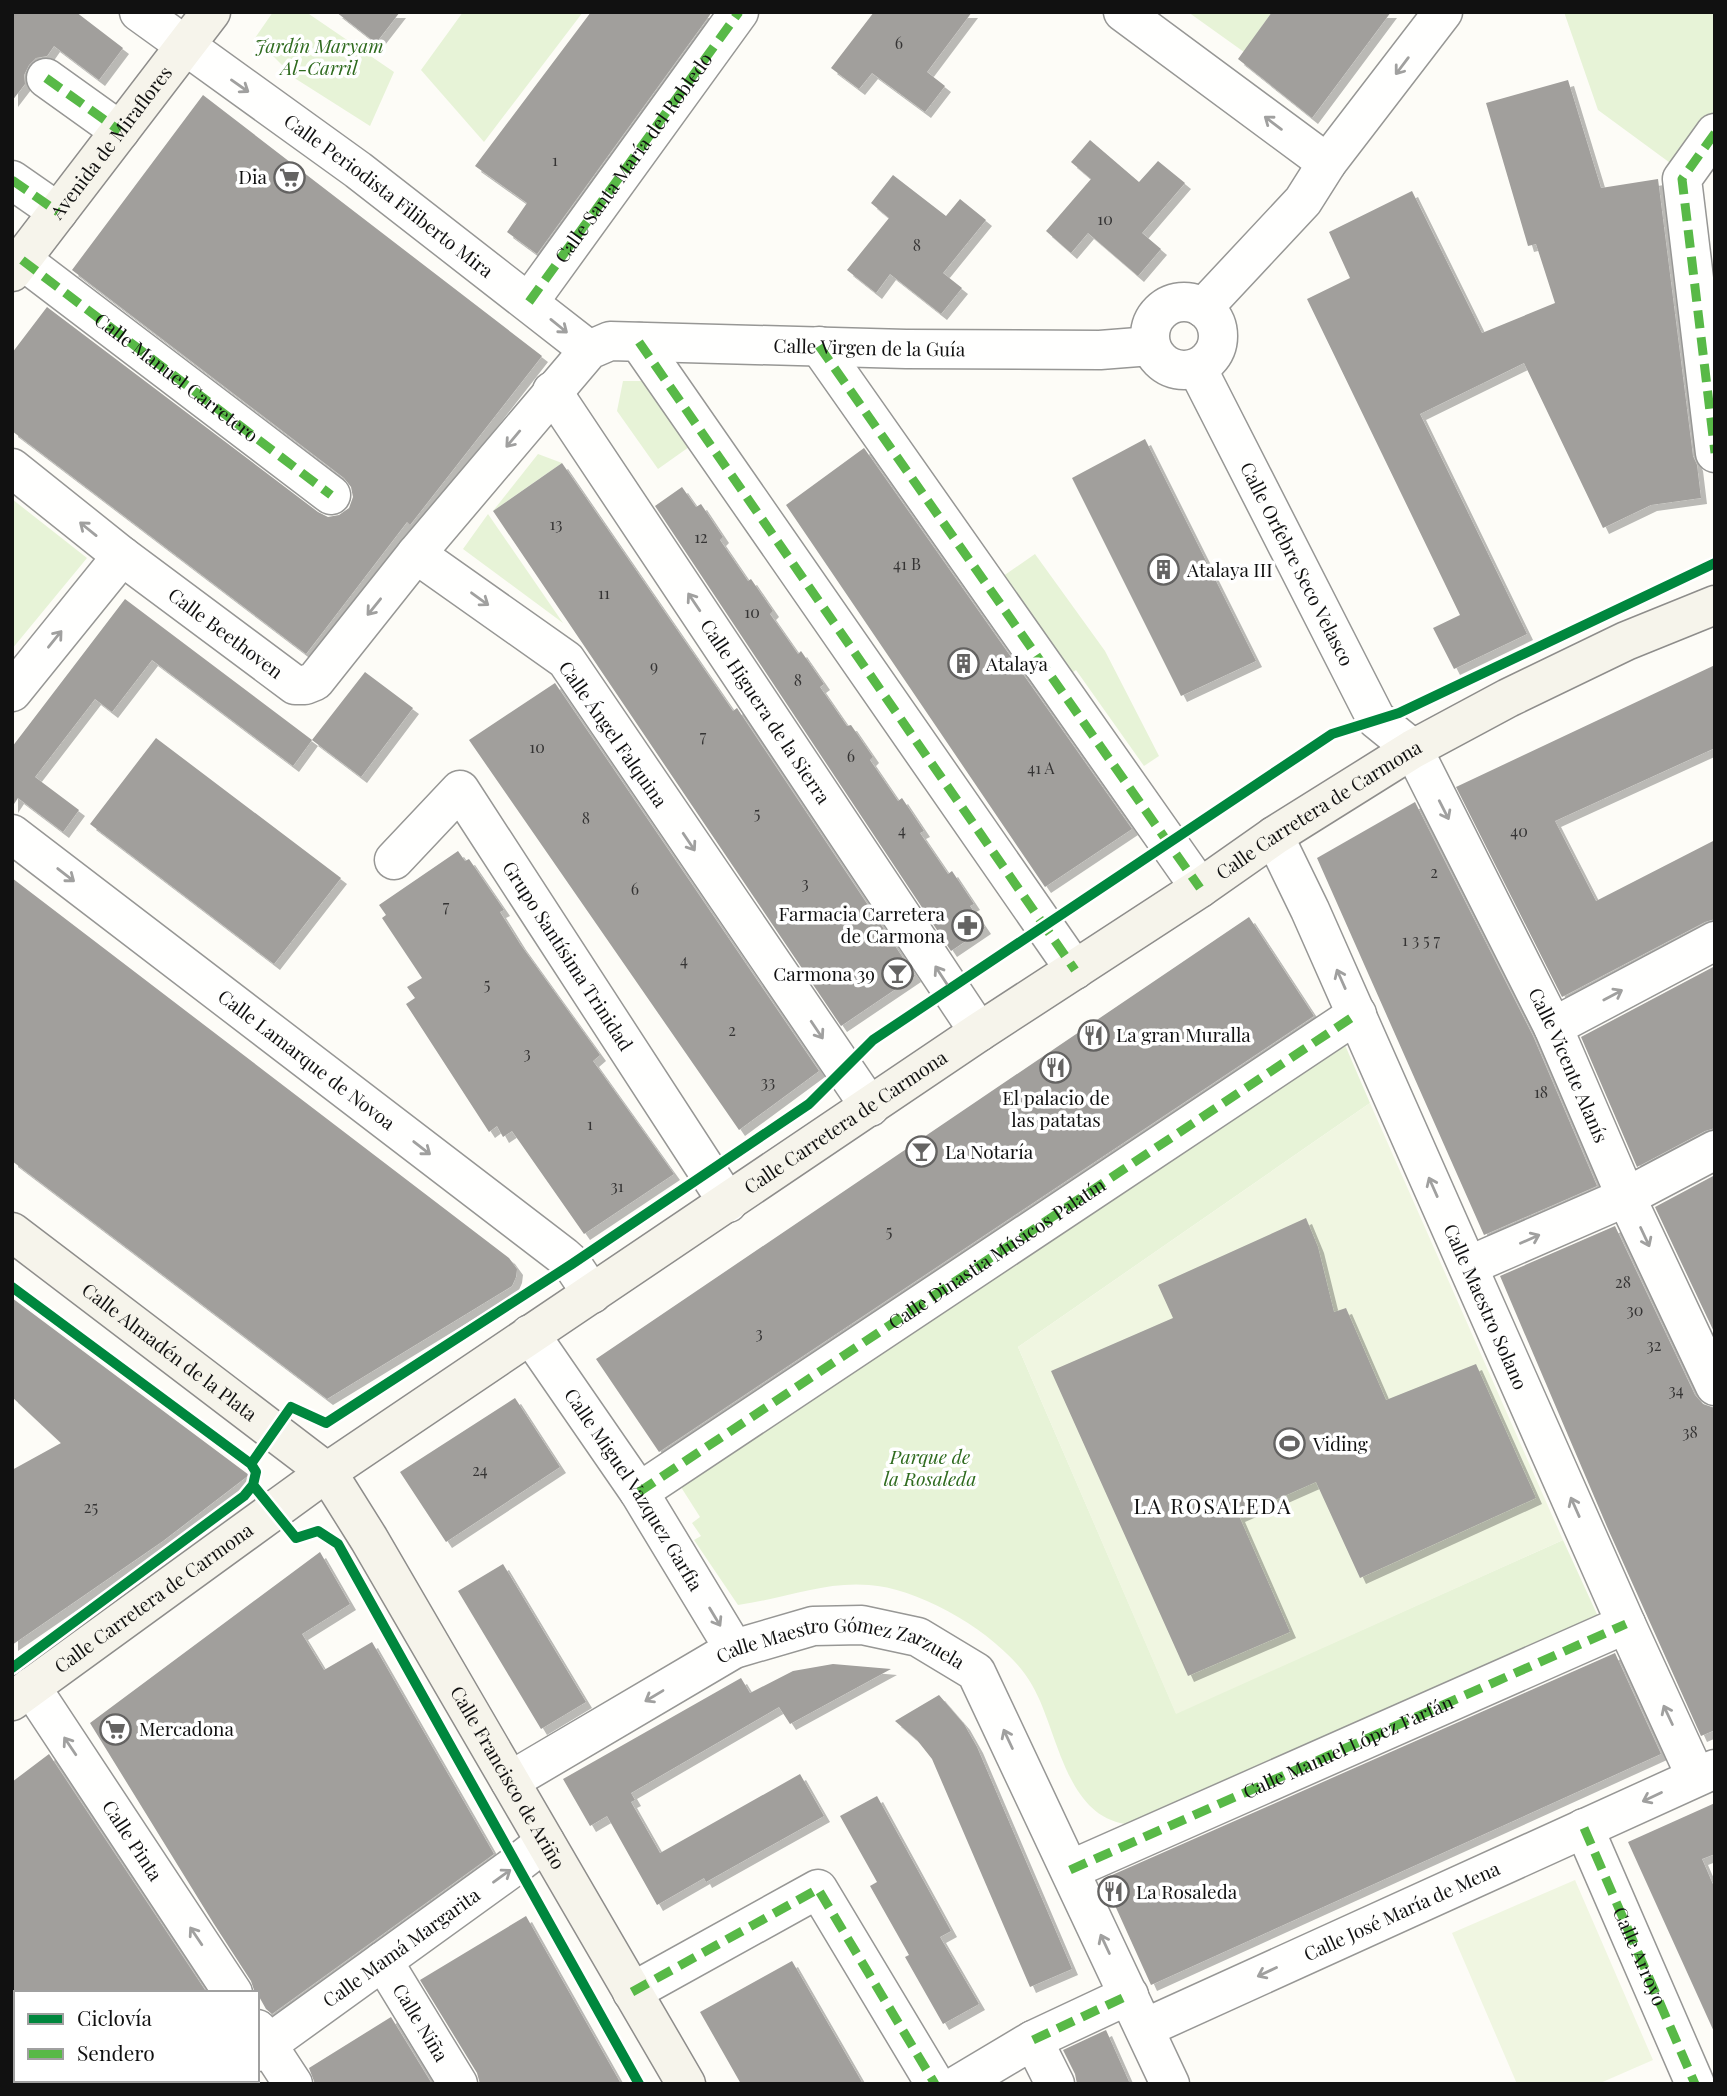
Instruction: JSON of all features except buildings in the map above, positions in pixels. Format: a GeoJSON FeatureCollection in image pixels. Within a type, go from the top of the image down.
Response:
{"type":"FeatureCollection","features":[{"type":"Feature","properties":{"kind":"main road","name":"Avenida de Miraflores"},"geometry":{"type":"LineString","coordinates":[[17,266],[211,12]]}},
{"type":"Feature","properties":{"kind":"main road","name":"Calle Carretera de Carmona"},"geometry":{"type":"LineString","coordinates":[[22,1694],[327,1472],[1274,836],[1413,749],[1508,698],[1626,641],[1715,605]]}},
{"type":"Feature","properties":{"kind":"main road","name":"Calle Almadén de la Plata"},"geometry":{"type":"LineString","coordinates":[[12,1232],[327,1472]]}},
{"type":"Feature","properties":{"kind":"main road","name":"Calle Francisco de Ariño"},"geometry":{"type":"LineString","coordinates":[[327,1472],[369,1539],[686,2084]]}},
{"type":"Feature","properties":{"kind":"street","name":"Calle Periodista Filiberto Mira"},"geometry":{"type":"LineString","coordinates":[[139,12],[358,170],[589,350]]}},
{"type":"Feature","properties":{"kind":"street","name":"Calle Santa María del Robledo"},"geometry":{"type":"LineString","coordinates":[[529,302],[739,12]]}},
{"type":"Feature","properties":{"kind":"street"},"geometry":{"type":"LineString","coordinates":[[1124,12],[1327,163]]}},
{"type":"Feature","properties":{"kind":"street"},"geometry":{"type":"LineString","coordinates":[[1203,308],[1303,201],[1327,163],[1443,12]]}},
{"type":"Feature","properties":{"kind":"street"},"geometry":{"type":"LineString","coordinates":[[46,78],[120,131]]}},
{"type":"Feature","properties":{"kind":"street"},"geometry":{"type":"LineString","coordinates":[[1715,133],[1682,178],[1715,453]]}},
{"type":"Feature","properties":{"kind":"street"},"geometry":{"type":"LineString","coordinates":[[12,180],[58,212]]}},
{"type":"Feature","properties":{"kind":"street","name":"Calle Manuel Carretero"},"geometry":{"type":"LineString","coordinates":[[17,266],[331,495]]}},
{"type":"Feature","properties":{"kind":"street"},"geometry":{"type":"LineString","coordinates":[[1181,302],[1193,303],[1203,308],[1211,315],[1218,335],[1213,355],[1196,368],[1177,369],[1159,360],[1151,346],[1150,332],[1161,312],[1170,305],[1181,302]]}},
{"type":"Feature","properties":{"kind":"street","name":"Calle Virgen de la Guía"},"geometry":{"type":"LineString","coordinates":[[589,350],[610,341],[1100,350],[1151,346]]}},
{"type":"Feature","properties":{"kind":"street"},"geometry":{"type":"LineString","coordinates":[[639,342],[1075,970]]}},
{"type":"Feature","properties":{"kind":"street"},"geometry":{"type":"LineString","coordinates":[[819,346],[1200,888]]}},
{"type":"Feature","properties":{"kind":"street"},"geometry":{"type":"LineString","coordinates":[[416,554],[589,350]]}},
{"type":"Feature","properties":{"kind":"street","name":"Calle Orfebre Seco Velasco"},"geometry":{"type":"LineString","coordinates":[[1196,368],[1376,719],[1413,749]]}},
{"type":"Feature","properties":{"kind":"street","name":"Calle Higuera de la Sierra"},"geometry":{"type":"LineString","coordinates":[[552,391],[979,1032]]}},
{"type":"Feature","properties":{"kind":"street","name":"Calle Beethoven"},"geometry":{"type":"LineString","coordinates":[[12,468],[122,556],[295,685],[314,681],[416,554]]}},
{"type":"Feature","properties":{"kind":"street","name":"Calle Ángel Falquina"},"geometry":{"type":"LineString","coordinates":[[416,554],[566,660],[870,1107]]}},
{"type":"Feature","properties":{"kind":"street"},"geometry":{"type":"LineString","coordinates":[[12,692],[122,556]]}},
{"type":"Feature","properties":{"kind":"street","name":"Calle Vicente Alanís"},"geometry":{"type":"LineString","coordinates":[[1413,749],[1553,1027],[1626,1197],[1715,1386]]}},
{"type":"Feature","properties":{"kind":"street","name":"Grupo Santísima Trinidad"},"geometry":{"type":"LineString","coordinates":[[394,860],[460,790],[728,1203]]}},
{"type":"Feature","properties":{"kind":"street","name":"Calle Lamarque de Novoa"},"geometry":{"type":"LineString","coordinates":[[12,834],[562,1256],[572,1264],[592,1294]]}},
{"type":"Feature","properties":{"kind":"street","name":"Calle Maestro Solano"},"geometry":{"type":"LineString","coordinates":[[1274,836],[1357,1014],[1626,1624],[1706,1773]]}},
{"type":"Feature","properties":{"kind":"street"},"geometry":{"type":"LineString","coordinates":[[1553,1027],[1715,941]]}},
{"type":"Feature","properties":{"kind":"street","name":"Calle Dinastia Músicos Palatín"},"geometry":{"type":"LineString","coordinates":[[639,1492],[1357,1014]]}},
{"type":"Feature","properties":{"kind":"street"},"geometry":{"type":"LineString","coordinates":[[1468,1266],[1626,1197],[1715,1150]]}},
{"type":"Feature","properties":{"kind":"street","name":"Calle Miguel Vazquez Garfia"},"geometry":{"type":"LineString","coordinates":[[530,1334],[639,1492],[734,1649]]}},
{"type":"Feature","properties":{"kind":"street","name":"Calle Manuel López Farfán"},"geometry":{"type":"LineString","coordinates":[[1070,1870],[1626,1624]]}},
{"type":"Feature","properties":{"kind":"street","name":"Calle Maestro Gómez Zarzuela"},"geometry":{"type":"LineString","coordinates":[[510,1781],[734,1649],[813,1626],[862,1625],[918,1637],[976,1672],[1137,2012]]}},
{"type":"Feature","properties":{"kind":"street","name":"Calle Pinta"},"geometry":{"type":"LineString","coordinates":[[22,1694],[232,1991]]}},
{"type":"Feature","properties":{"kind":"street","name":"Calle José María de Mena"},"geometry":{"type":"LineString","coordinates":[[959,2084],[1033,2040],[1137,2012],[1584,1828],[1706,1773]]}},
{"type":"Feature","properties":{"kind":"street","name":"Calle Arroyo"},"geometry":{"type":"LineString","coordinates":[[1584,1828],[1695,2084]]}},
{"type":"Feature","properties":{"kind":"street","name":"Calle Mamá Margarita"},"geometry":{"type":"LineString","coordinates":[[261,2042],[383,1961],[545,1842]]}},
{"type":"Feature","properties":{"kind":"street"},"geometry":{"type":"LineString","coordinates":[[632,1992],[818,1889],[935,2084]]}},
{"type":"Feature","properties":{"kind":"street","name":"Calle Niña"},"geometry":{"type":"LineString","coordinates":[[383,1961],[458,2084]]}},
{"type":"Feature","properties":{"kind":"street"},"geometry":{"type":"LineString","coordinates":[[1137,2012],[1170,2084]]}},
{"type":"Feature","properties":{"kind":"street"},"geometry":{"type":"LineString","coordinates":[[1033,2040],[1055,2084]]}},
{"type":"Feature","properties":{"kind":"street"},"geometry":{"type":"LineString","coordinates":[[261,2042],[293,2084]]}},
{"type":"Feature","properties":{"kind":"green space","name":"Jardín Maryam Al-Carril"},"geometry":{"type":"Polygon","coordinates":[[[273,12],[306,12],[394,72],[370,126],[296,79],[255,38],[273,12]]]}},
{"type":"Feature","properties":{"kind":"green space"},"geometry":{"type":"Polygon","coordinates":[[[463,12],[583,12],[484,142],[421,70],[463,12]]]}},
{"type":"Feature","properties":{"kind":"green space"},"geometry":{"type":"Polygon","coordinates":[[[1188,12],[1272,12],[1244,52],[1188,12]]]}},
{"type":"Feature","properties":{"kind":"green space"},"geometry":{"type":"Polygon","coordinates":[[[1564,12],[1715,12],[1715,115],[1677,168],[1598,110],[1564,12]]]}},
{"type":"Feature","properties":{"kind":"green space"},"geometry":{"type":"Polygon","coordinates":[[[623,381],[644,381],[689,447],[658,469],[617,411],[623,381]]]}},
{"type":"Feature","properties":{"kind":"green space"},"geometry":{"type":"Polygon","coordinates":[[[538,454],[562,463],[493,511],[538,454]]]}},
{"type":"Feature","properties":{"kind":"green space"},"geometry":{"type":"Polygon","coordinates":[[[12,499],[87,558],[12,649],[12,499]]]}},
{"type":"Feature","properties":{"kind":"green space"},"geometry":{"type":"Polygon","coordinates":[[[488,514],[563,623],[463,549],[488,514]]]}},
{"type":"Feature","properties":{"kind":"green space"},"geometry":{"type":"Polygon","coordinates":[[[1035,554],[1105,651],[1159,756],[1144,766],[1076,670],[1065,678],[996,581],[1035,554]]]}},
{"type":"Feature","properties":{"kind":"green space","name":"Parque de la Rosaleda"},"geometry":{"type":"Polygon","coordinates":[[[1342,1038],[1370,1103],[1018,1347],[1176,1713],[1563,1540],[1601,1623],[1152,1824],[1131,1825],[1105,1817],[1088,1804],[1065,1767],[1041,1703],[1020,1667],[983,1633],[961,1618],[913,1595],[890,1588],[853,1584],[738,1605],[694,1540],[701,1536],[692,1523],[700,1517],[679,1484],[1342,1038]]]}},
{"type":"Feature","properties":{"kind":"green space","name":"Viding"},"geometry":{"type":"Polygon","coordinates":[[[1370,1103],[1563,1540],[1176,1714],[1018,1347],[1370,1103]]]}},
{"type":"Feature","properties":{"kind":"green space"},"geometry":{"type":"Polygon","coordinates":[[[1575,1880],[1653,2060],[1598,2084],[1517,2084],[1452,1933],[1575,1880]]]}},
{"type":"Feature","properties":{"kind":"marked path"},"geometry":{"type":"LineString","coordinates":[[529,302],[739,12]]}},
{"type":"Feature","properties":{"kind":"marked path"},"geometry":{"type":"LineString","coordinates":[[46,78],[120,131]]}},
{"type":"Feature","properties":{"kind":"marked path"},"geometry":{"type":"LineString","coordinates":[[1715,133],[1682,179],[1715,453]]}},
{"type":"Feature","properties":{"kind":"marked path"},"geometry":{"type":"LineString","coordinates":[[12,180],[58,212]]}},
{"type":"Feature","properties":{"kind":"marked path"},"geometry":{"type":"LineString","coordinates":[[22,260],[331,495]]}},
{"type":"Feature","properties":{"kind":"marked path"},"geometry":{"type":"LineString","coordinates":[[639,342],[1075,970]]}},
{"type":"Feature","properties":{"kind":"marked path"},"geometry":{"type":"LineString","coordinates":[[819,346],[1200,888]]}},
{"type":"Feature","properties":{"kind":"marked path"},"geometry":{"type":"LineString","coordinates":[[639,1492],[1357,1014]]}},
{"type":"Feature","properties":{"kind":"marked path"},"geometry":{"type":"LineString","coordinates":[[1070,1870],[1626,1624]]}},
{"type":"Feature","properties":{"kind":"marked path"},"geometry":{"type":"LineString","coordinates":[[1584,1828],[1695,2084]]}},
{"type":"Feature","properties":{"kind":"marked path"},"geometry":{"type":"LineString","coordinates":[[632,1992],[818,1889],[935,2084]]}},
{"type":"Feature","properties":{"kind":"marked path"},"geometry":{"type":"LineString","coordinates":[[1033,2040],[1129,1995]]}},
{"type":"Feature","properties":{"kind":"cycle path"},"geometry":{"type":"LineString","coordinates":[[251,1464],[291,1407],[326,1423],[572,1264],[809,1104],[873,1040],[1332,734],[1399,713],[1715,563]]}},
{"type":"Feature","properties":{"kind":"cycle path"},"geometry":{"type":"LineString","coordinates":[[12,1287],[251,1464],[256,1472],[253,1485],[244,1496],[12,1668]]}},
{"type":"Feature","properties":{"kind":"cycle path"},"geometry":{"type":"LineString","coordinates":[[253,1485],[296,1538],[318,1531],[338,1544],[639,2084]]}},
{"type":"Feature","properties":{"kind":"place","name":"Dia"},"geometry":{"type":"Point","coordinates":[290,177]}},
{"type":"Feature","properties":{"kind":"place","name":"Atalaya III"},"geometry":{"type":"Point","coordinates":[1164,570]}},
{"type":"Feature","properties":{"kind":"place","name":"Atalaya"},"geometry":{"type":"Point","coordinates":[963,664]}},
{"type":"Feature","properties":{"kind":"place","name":"Farmacia Carretera de Carmona"},"geometry":{"type":"Point","coordinates":[968,925]}},
{"type":"Feature","properties":{"kind":"place","name":"Carmona 39"},"geometry":{"type":"Point","coordinates":[898,974]}},
{"type":"Feature","properties":{"kind":"place","name":"La gran Muralla"},"geometry":{"type":"Point","coordinates":[1093,1035]}},
{"type":"Feature","properties":{"kind":"place","name":"El palacio de las patatas"},"geometry":{"type":"Point","coordinates":[1056,1067]}},
{"type":"Feature","properties":{"kind":"place","name":"La Notaría"},"geometry":{"type":"Point","coordinates":[922,1152]}},
{"type":"Feature","properties":{"kind":"place","name":"Viding"},"geometry":{"type":"Point","coordinates":[1290,1444]}},
{"type":"Feature","properties":{"kind":"place","name":"Mercadona"},"geometry":{"type":"Point","coordinates":[116,1729]}},
{"type":"Feature","properties":{"kind":"place","name":"La Rosaleda"},"geometry":{"type":"Point","coordinates":[1113,1892]}},
{"type":"Feature","properties":{"kind":"district","name":"LA ROSALEDA"},"geometry":{"type":"Point","coordinates":[1213,1507]}}]}
